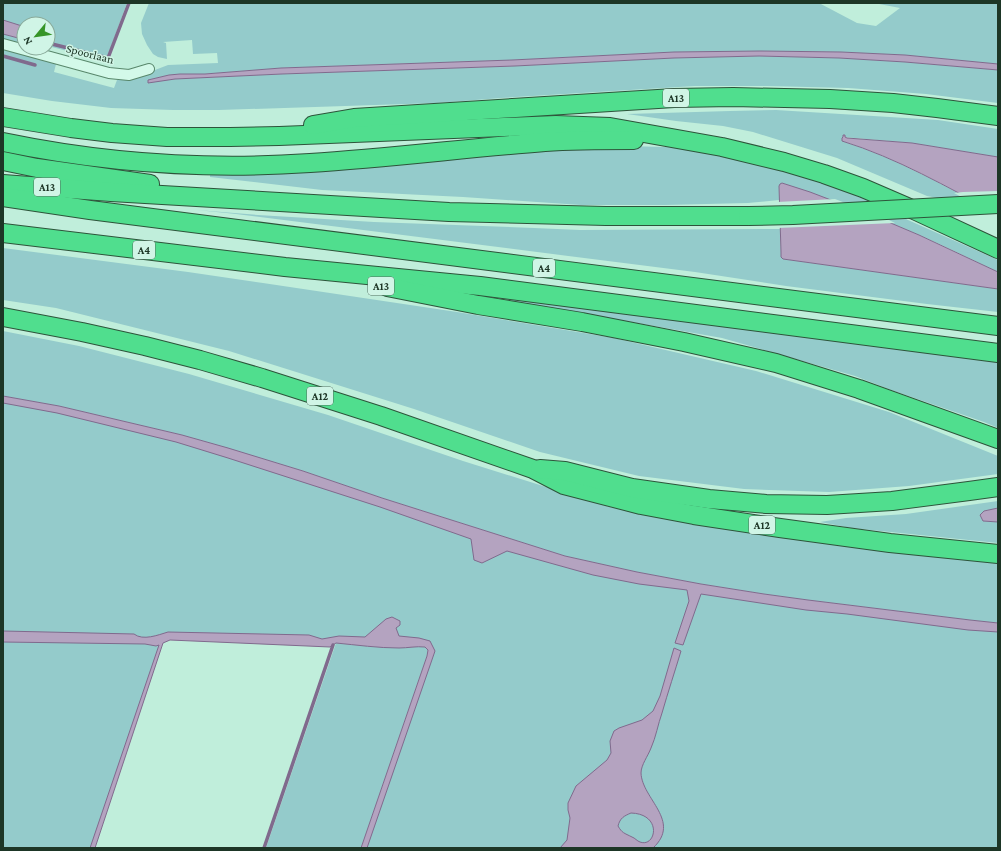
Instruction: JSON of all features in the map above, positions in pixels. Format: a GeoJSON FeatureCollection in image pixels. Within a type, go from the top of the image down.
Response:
{"type":"FeatureCollection","features":[{"type":"Feature","properties":{"kind":"highway","name":"A13"},"geometry":{"type":"LineString","coordinates":[[230,137],[354,118],[674,98],[733,97],[830,99],[930,107],[998,116]]}},
{"type":"Feature","properties":{"kind":"highway"},"geometry":{"type":"LineString","coordinates":[[3,117],[71,128],[167,137],[230,137],[556,125],[610,127],[749,153],[824,174],[863,188],[998,249]]}},
{"type":"Feature","properties":{"kind":"highway"},"geometry":{"type":"LineString","coordinates":[[3,142],[70,154],[127,160],[248,166],[374,158],[546,142],[681,140]]}},
{"type":"Feature","properties":{"kind":"highway"},"geometry":{"type":"LineString","coordinates":[[3,161],[37,168],[112,178],[248,200]]}},
{"type":"Feature","properties":{"kind":"highway","name":"A13"},"geometry":{"type":"LineString","coordinates":[[3,184],[394,209],[613,216],[793,215],[998,204]]}},
{"type":"Feature","properties":{"kind":"highway","name":"A4"},"geometry":{"type":"LineString","coordinates":[[3,197],[90,210],[998,326]]}},
{"type":"Feature","properties":{"kind":"highway","name":"A4"},"geometry":{"type":"LineString","coordinates":[[3,233],[285,267],[480,286],[998,353]]}},
{"type":"Feature","properties":{"kind":"highway","name":"A13"},"geometry":{"type":"LineString","coordinates":[[285,267],[478,305],[582,322],[670,339],[776,363],[859,389],[998,439]]}},
{"type":"Feature","properties":{"kind":"highway","name":"A12"},"geometry":{"type":"LineString","coordinates":[[3,317],[75,330],[200,360],[262,378],[374,414],[533,469],[564,485],[641,505],[780,528],[882,542],[998,554]]}},
{"type":"Feature","properties":{"kind":"highway","name":"A12"},"geometry":{"type":"LineString","coordinates":[[533,469],[565,471],[632,488],[709,499],[766,504],[826,505],[892,501],[998,487]]}},
{"type":"Feature","properties":{"kind":"street","name":"Spoorlaan"},"geometry":{"type":"LineString","coordinates":[[3,44],[109,73],[129,75],[148,69]]}},
{"type":"Feature","properties":{"kind":"shaded area"},"geometry":{"type":"Polygon","coordinates":[[[3,3],[127,3],[106,60],[56,48],[56,16],[16,16],[16,24],[3,20],[3,3]]]}},
{"type":"Feature","properties":{"kind":"shaded area"},"geometry":{"type":"Polygon","coordinates":[[[149,3],[819,3],[857,23],[876,26],[900,8],[874,3],[998,3],[998,64],[905,55],[841,52],[674,52],[512,60],[281,68],[205,74],[169,75],[148,80],[148,82],[175,79],[282,74],[515,66],[674,58],[759,56],[839,58],[998,70],[998,103],[926,94],[848,88],[695,86],[437,103],[219,110],[173,110],[111,108],[3,93],[3,49],[16,53],[16,56],[28,56],[56,64],[54,72],[114,88],[117,80],[124,80],[142,75],[168,65],[218,63],[217,53],[193,54],[192,40],[163,42],[166,43],[167,59],[158,57],[153,54],[147,45],[142,34],[141,23],[149,3]]]}},
{"type":"Feature","properties":{"kind":"shaded area"},"geometry":{"type":"Polygon","coordinates":[[[3,20],[16,24],[16,37],[3,34],[3,20]]]}},
{"type":"Feature","properties":{"kind":"shaded area"},"geometry":{"type":"Polygon","coordinates":[[[3,34],[16,37],[16,43],[3,41],[3,34]]]}},
{"type":"Feature","properties":{"kind":"shaded area"},"geometry":{"type":"Polygon","coordinates":[[[674,52],[841,52],[905,55],[998,64],[998,70],[839,58],[759,56],[674,58],[515,66],[282,74],[175,79],[148,83],[148,80],[169,75],[205,74],[281,68],[512,60],[674,52]]]}},
{"type":"Feature","properties":{"kind":"shaded area"},"geometry":{"type":"Polygon","coordinates":[[[776,110],[938,120],[998,129],[998,157],[912,143],[843,137],[842,141],[897,162],[984,207],[927,196],[837,158],[753,132],[723,126],[627,114],[776,110]]]}},
{"type":"Feature","properties":{"kind":"shaded area"},"geometry":{"type":"Polygon","coordinates":[[[843,135],[847,138],[912,143],[998,157],[998,214],[902,164],[842,141],[843,135]]]}},
{"type":"Feature","properties":{"kind":"shaded area"},"geometry":{"type":"Polygon","coordinates":[[[626,146],[702,148],[785,167],[869,199],[908,220],[998,260],[998,272],[937,243],[867,213],[782,183],[779,186],[779,200],[748,203],[581,205],[322,190],[210,177],[210,169],[551,147],[626,146]]]}},
{"type":"Feature","properties":{"kind":"shaded area"},"geometry":{"type":"Polygon","coordinates":[[[782,183],[886,221],[998,272],[998,289],[783,259],[781,257],[779,186],[782,183]]]}},
{"type":"Feature","properties":{"kind":"shaded area"},"geometry":{"type":"Polygon","coordinates":[[[197,210],[374,222],[580,230],[780,229],[781,252],[783,259],[998,289],[998,312],[786,286],[695,272],[197,210]]]}},
{"type":"Feature","properties":{"kind":"shaded area"},"geometry":{"type":"Polygon","coordinates":[[[3,248],[263,283],[457,312],[614,338],[756,371],[889,412],[998,456],[998,474],[909,486],[829,492],[744,489],[639,476],[540,452],[414,409],[229,351],[56,308],[3,300],[3,248]]]}},
{"type":"Feature","properties":{"kind":"shaded area"},"geometry":{"type":"Polygon","coordinates":[[[512,299],[998,362],[998,428],[855,376],[722,338],[512,301],[512,299]]]}},
{"type":"Feature","properties":{"kind":"shaded area"},"geometry":{"type":"Polygon","coordinates":[[[3,331],[79,346],[189,374],[328,415],[463,461],[610,507],[719,527],[998,563],[998,623],[764,594],[637,572],[565,556],[382,498],[303,471],[182,435],[59,406],[3,396],[3,331]]]}},
{"type":"Feature","properties":{"kind":"shaded area"},"geometry":{"type":"Polygon","coordinates":[[[3,396],[59,406],[182,435],[228,448],[565,556],[637,572],[764,594],[998,623],[998,632],[968,630],[806,610],[701,594],[683,645],[675,643],[689,601],[687,590],[639,584],[593,575],[507,551],[482,563],[474,560],[471,539],[380,507],[176,442],[57,413],[3,403],[3,396]]]}},
{"type":"Feature","properties":{"kind":"shaded area"},"geometry":{"type":"Polygon","coordinates":[[[3,399],[190,442],[493,540],[638,578],[998,626],[998,848],[363,848],[431,651],[425,643],[169,637],[161,641],[92,848],[3,848],[3,399]]]}},
{"type":"Feature","properties":{"kind":"shaded area"},"geometry":{"type":"Polygon","coordinates":[[[998,501],[998,508],[984,511],[983,521],[998,522],[998,543],[851,528],[820,522],[846,518],[906,514],[998,501]]]}},
{"type":"Feature","properties":{"kind":"shaded area"},"geometry":{"type":"Polygon","coordinates":[[[998,508],[998,522],[983,521],[980,515],[984,511],[998,508]]]}},
{"type":"Feature","properties":{"kind":"shaded area"},"geometry":{"type":"Polygon","coordinates":[[[392,617],[400,621],[400,625],[396,628],[399,636],[419,638],[430,641],[435,651],[367,848],[361,848],[427,656],[428,650],[425,647],[391,648],[336,643],[330,647],[170,640],[163,643],[95,848],[90,848],[159,645],[3,642],[3,631],[134,634],[142,637],[155,636],[168,632],[309,635],[322,639],[339,636],[365,637],[386,619],[392,617]]]}},
{"type":"Feature","properties":{"kind":"shaded area"},"geometry":{"type":"Polygon","coordinates":[[[336,643],[377,647],[420,646],[425,647],[428,650],[361,848],[266,848],[336,643]]]}},
{"type":"Feature","properties":{"kind":"shaded area"},"geometry":{"type":"Polygon","coordinates":[[[674,648],[681,651],[650,751],[641,770],[643,783],[662,819],[664,829],[661,838],[653,848],[560,848],[567,840],[570,818],[568,803],[576,786],[607,760],[611,753],[610,741],[614,731],[642,720],[653,711],[660,696],[674,648]],[[631,813],[624,816],[618,826],[625,834],[633,837],[639,842],[646,843],[653,836],[654,830],[648,819],[641,815],[631,813]]]}},
{"type":"Feature","properties":{"kind":"pier"},"geometry":{"type":"Polygon","coordinates":[[[998,191],[998,216],[954,193],[963,192],[998,191]]]}},
{"type":"Feature","properties":{"kind":"pier"},"geometry":{"type":"Polygon","coordinates":[[[835,199],[895,223],[778,228],[777,202],[835,199]]]}},
{"type":"Feature","properties":{"kind":"waterway"},"geometry":{"type":"LineString","coordinates":[[56,45],[108,58],[129,3]]}},
{"type":"Feature","properties":{"kind":"waterway"},"geometry":{"type":"LineString","coordinates":[[3,56],[35,65]]}},
{"type":"Feature","properties":{"kind":"waterway"},"geometry":{"type":"LineString","coordinates":[[264,848],[333,645]]}}]}
